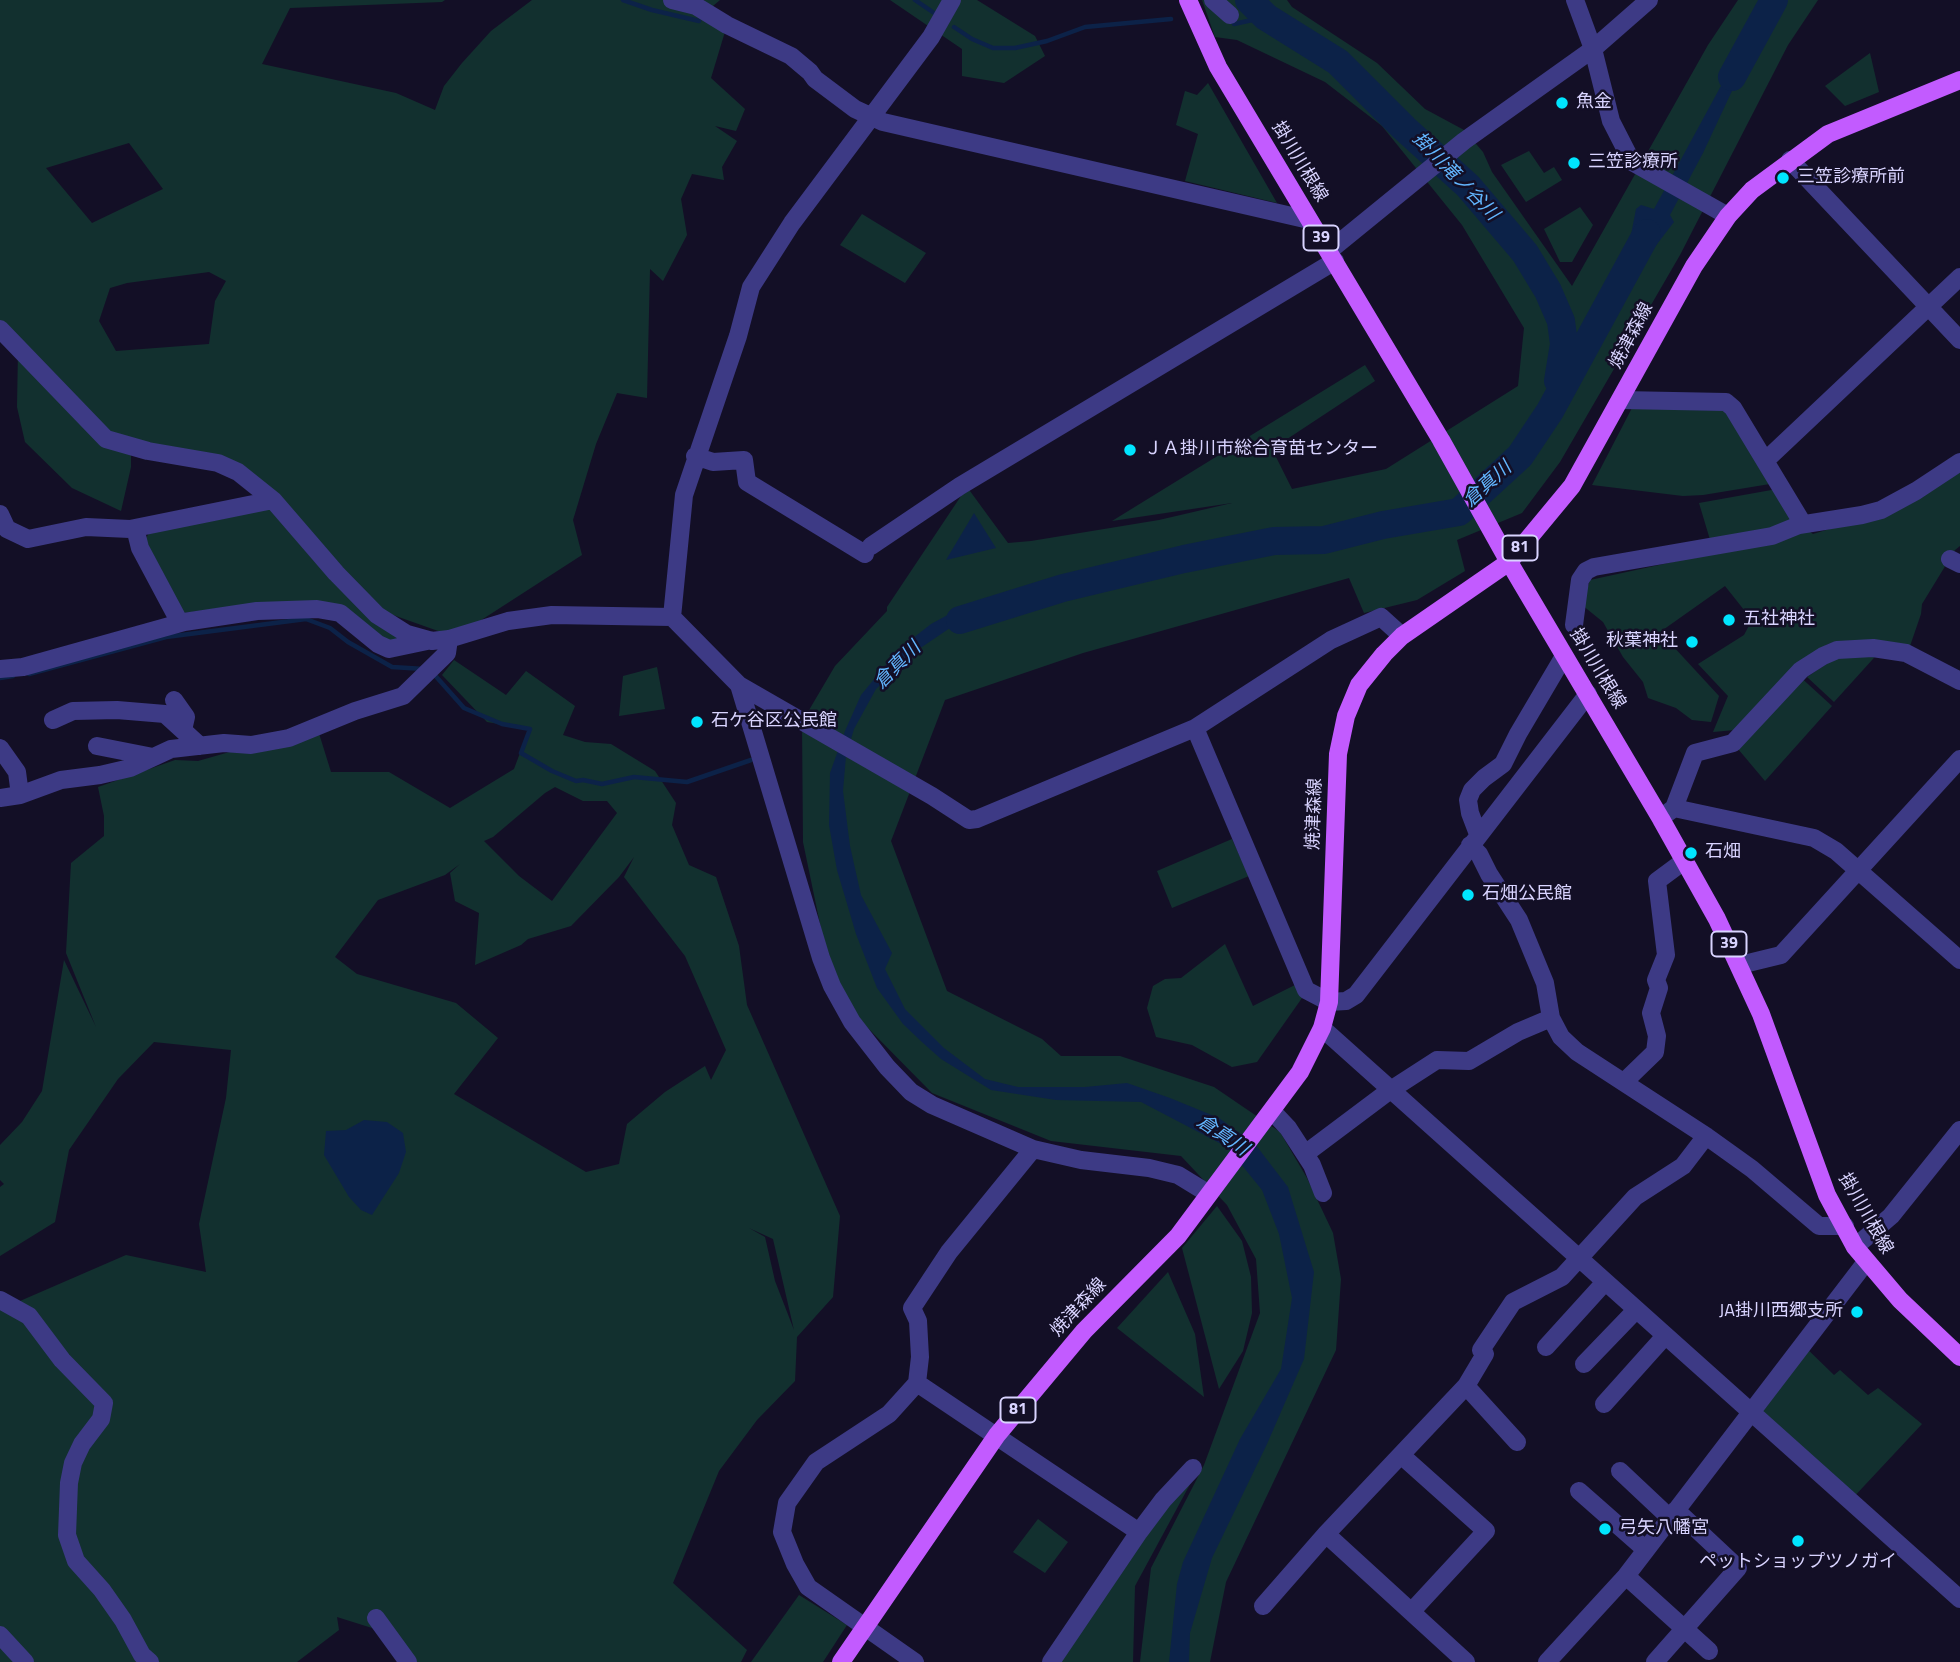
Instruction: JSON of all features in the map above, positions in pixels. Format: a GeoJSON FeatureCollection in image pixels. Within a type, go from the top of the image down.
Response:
{"type":"FeatureCollection","features":[{"type":"Feature","properties":{"kind":"main road","name":"掛川川根線"},"geometry":{"type":"LineString","coordinates":[[1190,6],[1218,67],[1443,444],[1564,656],[1667,814],[1684,861],[1740,965],[1762,1014],[1827,1195],[1856,1247],[1900,1300],[1960,1357]]}},
{"type":"Feature","properties":{"kind":"main road","name":"焼津森線"},"geometry":{"type":"LineString","coordinates":[[841,1662],[997,1435],[1084,1331],[1178,1236],[1300,1072],[1322,1028],[1329,1002],[1338,754],[1346,716],[1359,685],[1402,636],[1509,562],[1572,486],[1694,266],[1728,216],[1752,190],[1828,134],[1960,79]]}},
{"type":"Feature","properties":{"kind":"street"},"geometry":{"type":"LineString","coordinates":[[672,0],[696,6],[727,25],[791,56],[815,79],[855,109],[883,122],[1309,220]]}},
{"type":"Feature","properties":{"kind":"street"},"geometry":{"type":"LineString","coordinates":[[672,617],[684,495],[695,456],[738,336],[751,287],[792,223],[931,37],[952,0]]}},
{"type":"Feature","properties":{"kind":"street"},"geometry":{"type":"LineString","coordinates":[[1213,0],[1230,15]]}},
{"type":"Feature","properties":{"kind":"street"},"geometry":{"type":"LineString","coordinates":[[1574,0],[1593,49],[1617,136],[1632,162],[1728,216]]}},
{"type":"Feature","properties":{"kind":"street"},"geometry":{"type":"LineString","coordinates":[[695,456],[713,462],[744,460],[747,482],[868,550],[960,486],[1332,256],[1464,141],[1593,49],[1649,0]]}},
{"type":"Feature","properties":{"kind":"street"},"geometry":{"type":"LineString","coordinates":[[1790,160],[1960,340]]}},
{"type":"Feature","properties":{"kind":"street"},"geometry":{"type":"LineString","coordinates":[[1765,461],[1960,277]]}},
{"type":"Feature","properties":{"kind":"street"},"geometry":{"type":"LineString","coordinates":[[0,328],[106,439],[148,451],[218,463],[238,472],[273,500],[335,573],[377,615],[407,634],[440,640]]}},
{"type":"Feature","properties":{"kind":"street"},"geometry":{"type":"LineString","coordinates":[[1621,400],[1726,402],[1733,408],[1803,524]]}},
{"type":"Feature","properties":{"kind":"street"},"geometry":{"type":"LineString","coordinates":[[1574,625],[1580,580],[1586,571],[1594,567],[1772,536],[1803,524],[1881,510],[1960,463]]}},
{"type":"Feature","properties":{"kind":"street"},"geometry":{"type":"LineString","coordinates":[[0,514],[7,529],[28,539],[86,527],[135,528],[273,500]]}},
{"type":"Feature","properties":{"kind":"street"},"geometry":{"type":"LineString","coordinates":[[135,528],[140,548],[180,623]]}},
{"type":"Feature","properties":{"kind":"street"},"geometry":{"type":"LineString","coordinates":[[0,669],[23,667],[180,623],[257,611],[317,609],[340,613],[378,644],[389,649],[440,640],[526,617],[672,617],[739,685],[969,820],[1195,728],[1331,640],[1381,617],[1402,636]]}},
{"type":"Feature","properties":{"kind":"street"},"geometry":{"type":"LineString","coordinates":[[0,799],[20,795],[61,780],[130,768],[171,750],[225,743],[251,745],[289,738],[355,711],[403,696],[447,653],[440,640]]}},
{"type":"Feature","properties":{"kind":"street"},"geometry":{"type":"LineString","coordinates":[[1960,681],[1906,653],[1873,648],[1837,650],[1823,656],[1801,670],[1733,743],[1695,753],[1667,814],[1814,838],[1836,851],[1960,960]]}},
{"type":"Feature","properties":{"kind":"street"},"geometry":{"type":"LineString","coordinates":[[1564,656],[1503,764],[1477,785],[1468,800],[1474,840],[1479,854],[1519,920],[1545,983],[1551,1018],[1561,1037],[1577,1052],[1752,1168],[1819,1226],[1845,1227]]}},
{"type":"Feature","properties":{"kind":"street"},"geometry":{"type":"LineString","coordinates":[[739,685],[821,958],[832,986],[852,1022],[887,1067],[911,1092],[953,1115],[1033,1149],[1081,1160],[1149,1168],[1178,1175],[1209,1194]]}},
{"type":"Feature","properties":{"kind":"street"},"geometry":{"type":"LineString","coordinates":[[1195,728],[1306,990],[1329,1002],[1346,1001],[1356,995],[1588,694]]}},
{"type":"Feature","properties":{"kind":"street"},"geometry":{"type":"LineString","coordinates":[[174,700],[186,717],[183,730]]}},
{"type":"Feature","properties":{"kind":"street"},"geometry":{"type":"LineString","coordinates":[[53,720],[73,711],[117,710],[164,714],[200,746]]}},
{"type":"Feature","properties":{"kind":"street"},"geometry":{"type":"LineString","coordinates":[[1518,734],[1542,752]]}},
{"type":"Feature","properties":{"kind":"street"},"geometry":{"type":"LineString","coordinates":[[97,746],[153,757]]}},
{"type":"Feature","properties":{"kind":"street"},"geometry":{"type":"LineString","coordinates":[[0,748],[17,772],[20,795]]}},
{"type":"Feature","properties":{"kind":"street"},"geometry":{"type":"LineString","coordinates":[[1740,965],[1781,955],[1960,759]]}},
{"type":"Feature","properties":{"kind":"street"},"geometry":{"type":"LineString","coordinates":[[1624,1082],[1655,1052],[1657,1036],[1651,1013],[1659,988],[1656,980],[1666,955],[1657,881],[1684,861]]}},
{"type":"Feature","properties":{"kind":"street"},"geometry":{"type":"LineString","coordinates":[[1305,1154],[1437,1060],[1469,1061],[1518,1032],[1551,1018]]}},
{"type":"Feature","properties":{"kind":"street"},"geometry":{"type":"LineString","coordinates":[[1322,1028],[1960,1599]]}},
{"type":"Feature","properties":{"kind":"street"},"geometry":{"type":"LineString","coordinates":[[1269,1114],[1289,1128],[1312,1165],[1323,1193]]}},
{"type":"Feature","properties":{"kind":"street"},"geometry":{"type":"LineString","coordinates":[[1856,1247],[1891,1216],[1960,1129]]}},
{"type":"Feature","properties":{"kind":"street"},"geometry":{"type":"LineString","coordinates":[[1263,1606],[1325,1534],[1466,1386],[1485,1354],[1481,1350],[1513,1302],[1562,1277],[1635,1197],[1683,1166],[1706,1136]]}},
{"type":"Feature","properties":{"kind":"street"},"geometry":{"type":"LineString","coordinates":[[915,1662],[808,1587],[782,1532],[788,1503],[816,1462],[889,1413],[917,1383],[920,1357],[918,1321],[912,1308],[950,1252],[1033,1149]]}},
{"type":"Feature","properties":{"kind":"street"},"geometry":{"type":"LineString","coordinates":[[1554,1660],[1626,1576],[1866,1262]]}},
{"type":"Feature","properties":{"kind":"street"},"geometry":{"type":"LineString","coordinates":[[1546,1347],[1605,1282]]}},
{"type":"Feature","properties":{"kind":"street"},"geometry":{"type":"LineString","coordinates":[[0,1300],[29,1315],[62,1360],[104,1403],[101,1419],[82,1444],[73,1463],[69,1483],[67,1535],[76,1561],[102,1590],[123,1620],[142,1655],[150,1662]]}},
{"type":"Feature","properties":{"kind":"street"},"geometry":{"type":"LineString","coordinates":[[1584,1364],[1636,1310]]}},
{"type":"Feature","properties":{"kind":"street"},"geometry":{"type":"LineString","coordinates":[[1604,1404],[1665,1336]]}},
{"type":"Feature","properties":{"kind":"street"},"geometry":{"type":"LineString","coordinates":[[917,1383],[1139,1532]]}},
{"type":"Feature","properties":{"kind":"street"},"geometry":{"type":"LineString","coordinates":[[1466,1386],[1517,1442]]}},
{"type":"Feature","properties":{"kind":"street"},"geometry":{"type":"LineString","coordinates":[[1401,1455],[1486,1531],[1412,1611]]}},
{"type":"Feature","properties":{"kind":"street"},"geometry":{"type":"LineString","coordinates":[[1051,1662],[1139,1532],[1163,1500],[1193,1468]]}},
{"type":"Feature","properties":{"kind":"street"},"geometry":{"type":"LineString","coordinates":[[1620,1471],[1738,1568],[1655,1662]]}},
{"type":"Feature","properties":{"kind":"street"},"geometry":{"type":"LineString","coordinates":[[1579,1491],[1646,1550]]}},
{"type":"Feature","properties":{"kind":"street"},"geometry":{"type":"LineString","coordinates":[[1325,1534],[1466,1662]]}},
{"type":"Feature","properties":{"kind":"street"},"geometry":{"type":"LineString","coordinates":[[1626,1576],[1709,1651]]}},
{"type":"Feature","properties":{"kind":"street"},"geometry":{"type":"LineString","coordinates":[[376,1618],[408,1662]]}},
{"type":"Feature","properties":{"kind":"street"},"geometry":{"type":"LineString","coordinates":[[0,1635],[25,1662]]}},
{"type":"Feature","properties":{"kind":"green space"},"geometry":{"type":"Polygon","coordinates":[[[0,0],[445,0],[290,8],[262,64],[396,93],[435,110],[444,86],[462,63],[491,31],[532,0],[673,0],[696,6],[705,0],[720,0],[706,12],[727,25],[711,78],[745,109],[736,131],[715,126],[737,141],[722,167],[724,180],[692,174],[681,199],[687,235],[663,281],[650,269],[647,398],[617,393],[596,444],[573,520],[582,555],[455,637],[379,610],[263,484],[131,445],[131,467],[121,511],[72,488],[25,442],[17,407],[18,351],[0,328],[0,0]],[[129,143],[46,168],[92,223],[163,189],[129,143]],[[209,272],[127,283],[110,288],[99,321],[116,351],[209,344],[215,301],[226,281],[209,272]]]}},
{"type":"Feature","properties":{"kind":"green space"},"geometry":{"type":"Polygon","coordinates":[[[890,0],[977,0],[1035,36],[1045,56],[1004,83],[962,76],[962,49],[890,0]]]}},
{"type":"Feature","properties":{"kind":"green space"},"geometry":{"type":"Polygon","coordinates":[[[1202,0],[1287,0],[1292,7],[1377,63],[1425,109],[1464,130],[1483,152],[1492,172],[1572,286],[1708,45],[1738,0],[1818,0],[1788,45],[1680,255],[1560,462],[1522,513],[1457,540],[1465,571],[1417,600],[1364,613],[1349,578],[1083,653],[945,700],[891,841],[947,991],[1042,1039],[1061,1056],[1120,1056],[1214,1087],[1280,1132],[1307,1178],[1333,1233],[1341,1279],[1336,1350],[1226,1582],[1210,1662],[1140,1662],[1151,1568],[1204,1465],[1260,1313],[1256,1259],[1227,1205],[1181,1156],[1051,1141],[932,1093],[863,1023],[842,991],[824,943],[803,842],[802,722],[835,666],[887,611],[887,607],[967,487],[1008,543],[1159,520],[1232,503],[1112,521],[1365,365],[1375,381],[1272,449],[1292,489],[1386,469],[1518,386],[1524,328],[1462,225],[1382,126],[1325,82],[1237,40],[1215,37],[1202,0]]]}},
{"type":"Feature","properties":{"kind":"green space"},"geometry":{"type":"Polygon","coordinates":[[[1870,53],[1879,92],[1845,106],[1825,86],[1870,53]]]}},
{"type":"Feature","properties":{"kind":"green space"},"geometry":{"type":"Polygon","coordinates":[[[1208,83],[1277,203],[1185,181],[1198,134],[1176,125],[1185,91],[1197,95],[1208,83]]]}},
{"type":"Feature","properties":{"kind":"green space"},"geometry":{"type":"Polygon","coordinates":[[[1529,151],[1544,173],[1554,167],[1562,180],[1526,202],[1501,165],[1529,151]]]}},
{"type":"Feature","properties":{"kind":"green space"},"geometry":{"type":"Polygon","coordinates":[[[1580,207],[1593,225],[1572,262],[1560,262],[1544,229],[1580,207]]]}},
{"type":"Feature","properties":{"kind":"green space"},"geometry":{"type":"Polygon","coordinates":[[[862,214],[926,253],[905,283],[840,245],[862,214]]]}},
{"type":"Feature","properties":{"kind":"green space"},"geometry":{"type":"Polygon","coordinates":[[[1633,406],[1729,410],[1776,483],[1683,496],[1592,485],[1633,406]]]}},
{"type":"Feature","properties":{"kind":"green space"},"geometry":{"type":"Polygon","coordinates":[[[1960,470],[1960,546],[1922,604],[1910,646],[1849,641],[1826,645],[1735,730],[1713,732],[1728,696],[1698,664],[1744,635],[1752,620],[1725,586],[1660,632],[1719,696],[1711,722],[1692,720],[1676,708],[1648,698],[1643,682],[1623,657],[1603,622],[1582,605],[1590,580],[1714,553],[1699,503],[1777,489],[1806,529],[1813,534],[1895,509],[1960,470]]]}},
{"type":"Feature","properties":{"kind":"green space"},"geometry":{"type":"Polygon","coordinates":[[[266,504],[314,561],[412,643],[378,644],[341,608],[249,605],[184,613],[144,541],[153,527],[266,504]]]}},
{"type":"Feature","properties":{"kind":"green space"},"geometry":{"type":"Polygon","coordinates":[[[1882,649],[1834,702],[1807,677],[1837,657],[1882,649]]]}},
{"type":"Feature","properties":{"kind":"green space"},"geometry":{"type":"Polygon","coordinates":[[[454,660],[506,695],[526,671],[575,706],[563,735],[585,742],[611,744],[655,771],[676,803],[672,825],[689,865],[716,877],[739,946],[747,1005],[840,1216],[833,1297],[797,1337],[795,1381],[757,1420],[719,1471],[673,1583],[747,1650],[741,1662],[407,1662],[388,1633],[337,1617],[339,1630],[297,1662],[0,1662],[0,1304],[20,1301],[126,1255],[206,1272],[199,1224],[226,1098],[231,1050],[154,1042],[118,1079],[69,1150],[55,1222],[0,1256],[0,1187],[4,1184],[0,1180],[0,1145],[22,1122],[42,1091],[64,960],[96,1027],[66,953],[71,863],[104,836],[104,816],[98,787],[175,760],[198,761],[317,727],[331,772],[389,772],[450,808],[514,769],[529,729],[487,722],[442,675],[454,660]],[[555,787],[493,837],[484,841],[519,876],[552,901],[617,813],[607,801],[583,801],[555,787]],[[634,857],[619,877],[571,926],[528,939],[521,945],[475,965],[479,913],[455,901],[450,873],[460,864],[445,875],[378,900],[335,957],[357,974],[456,1003],[498,1038],[454,1094],[586,1172],[619,1164],[627,1124],[665,1092],[705,1066],[711,1080],[726,1050],[685,956],[624,877],[634,857]],[[749,1228],[765,1237],[775,1281],[794,1330],[773,1239],[749,1228]]]}},
{"type":"Feature","properties":{"kind":"green space"},"geometry":{"type":"Polygon","coordinates":[[[657,667],[665,709],[619,716],[623,676],[657,667]]]}},
{"type":"Feature","properties":{"kind":"green space"},"geometry":{"type":"Polygon","coordinates":[[[1797,674],[1832,706],[1765,781],[1733,743],[1797,674]]]}},
{"type":"Feature","properties":{"kind":"green space"},"geometry":{"type":"Polygon","coordinates":[[[1232,839],[1249,876],[1172,908],[1157,871],[1232,839]]]}},
{"type":"Feature","properties":{"kind":"green space"},"geometry":{"type":"Polygon","coordinates":[[[1225,944],[1253,1006],[1297,984],[1302,998],[1257,1062],[1232,1067],[1192,1045],[1156,1037],[1147,1008],[1153,986],[1165,979],[1181,978],[1225,944]]]}},
{"type":"Feature","properties":{"kind":"green space"},"geometry":{"type":"Polygon","coordinates":[[[1217,1206],[1242,1241],[1251,1277],[1252,1313],[1243,1351],[1219,1389],[1182,1248],[1217,1206]]]}},
{"type":"Feature","properties":{"kind":"green space"},"geometry":{"type":"Polygon","coordinates":[[[1168,1272],[1195,1334],[1204,1397],[1117,1328],[1168,1272]]]}},
{"type":"Feature","properties":{"kind":"green space"},"geometry":{"type":"Polygon","coordinates":[[[1802,1344],[1834,1375],[1840,1370],[1868,1395],[1878,1388],[1922,1424],[1850,1501],[1750,1411],[1802,1344]]]}},
{"type":"Feature","properties":{"kind":"green space"},"geometry":{"type":"Polygon","coordinates":[[[1195,1475],[1135,1586],[1133,1662],[1059,1662],[1154,1520],[1195,1475]]]}},
{"type":"Feature","properties":{"kind":"green space"},"geometry":{"type":"Polygon","coordinates":[[[1038,1519],[1068,1542],[1045,1573],[1013,1552],[1038,1519]]]}},
{"type":"Feature","properties":{"kind":"green space"},"geometry":{"type":"Polygon","coordinates":[[[799,1595],[847,1625],[823,1662],[751,1662],[799,1595]]]}},
{"type":"Feature","properties":{"kind":"water"},"geometry":{"type":"Polygon","coordinates":[[[1747,38],[1752,48],[1703,153],[1670,215],[1674,222],[1628,282],[1631,235],[1636,209],[1641,205],[1654,209],[1747,38]]]}},
{"type":"Feature","properties":{"kind":"water"},"geometry":{"type":"Polygon","coordinates":[[[974,513],[996,548],[946,560],[974,513]]]}},
{"type":"Feature","properties":{"kind":"water"},"geometry":{"type":"Polygon","coordinates":[[[1032,589],[1060,590],[997,609],[950,628],[916,651],[876,689],[854,729],[846,756],[843,791],[850,846],[861,895],[892,953],[885,969],[905,1009],[944,1048],[985,1079],[1018,1087],[1085,1087],[1127,1083],[1170,1098],[1219,1118],[1255,1144],[1288,1187],[1314,1272],[1304,1359],[1212,1558],[1190,1633],[1189,1662],[1169,1662],[1177,1584],[1183,1562],[1240,1439],[1281,1369],[1292,1298],[1279,1234],[1262,1190],[1227,1147],[1141,1102],[1056,1100],[991,1090],[941,1059],[903,1024],[877,988],[856,934],[837,870],[829,825],[830,773],[845,731],[861,695],[899,649],[931,624],[968,604],[1032,589]]]}},
{"type":"Feature","properties":{"kind":"water"},"geometry":{"type":"Polygon","coordinates":[[[364,1120],[387,1122],[403,1133],[406,1152],[399,1173],[372,1215],[361,1210],[349,1197],[324,1155],[326,1131],[346,1130],[364,1120]]]}},
{"type":"Feature","properties":{"kind":"waterway"},"geometry":{"type":"LineString","coordinates":[[623,0],[699,21]]}},
{"type":"Feature","properties":{"kind":"waterway"},"geometry":{"type":"LineString","coordinates":[[915,0],[937,15]]}},
{"type":"Feature","properties":{"kind":"waterway","name":"掛川滝ノ谷川"},"geometry":{"type":"LineString","coordinates":[[1249,0],[1266,17],[1338,62],[1404,128],[1468,186],[1525,253],[1548,291],[1561,321],[1564,344],[1558,381]]}},
{"type":"Feature","properties":{"kind":"waterway","name":"倉真川"},"geometry":{"type":"LineString","coordinates":[[1732,77],[1774,0]]}},
{"type":"Feature","properties":{"kind":"waterway"},"geometry":{"type":"LineString","coordinates":[[1234,24],[1266,17]]}},
{"type":"Feature","properties":{"kind":"waterway"},"geometry":{"type":"LineString","coordinates":[[954,27],[993,48],[1015,48],[1047,41],[1085,27],[1171,19]]}},
{"type":"Feature","properties":{"kind":"waterway","name":"倉真川"},"geometry":{"type":"LineString","coordinates":[[960,620],[1063,588],[1184,559],[1274,541],[1324,540],[1383,525],[1459,512],[1520,456],[1550,411],[1647,233]]}},
{"type":"Feature","properties":{"kind":"waterway"},"geometry":{"type":"LineString","coordinates":[[29,674],[166,637],[306,619],[330,628],[348,642],[392,667],[424,669]]}},
{"type":"Feature","properties":{"kind":"waterway"},"geometry":{"type":"LineString","coordinates":[[432,672],[464,708],[502,724],[530,729],[521,753],[576,781],[602,784],[634,777],[687,782],[751,760]]}},
{"type":"Feature","properties":{"kind":"waterway"},"geometry":{"type":"LineString","coordinates":[[0,678],[13,676]]}},
{"type":"Feature","properties":{"kind":"place","name":"魚金"},"geometry":{"type":"Point","coordinates":[1562,103]}},
{"type":"Feature","properties":{"kind":"place","name":"三笠診療所"},"geometry":{"type":"Point","coordinates":[1574,163]}},
{"type":"Feature","properties":{"kind":"place","name":"三笠診療所前"},"geometry":{"type":"Point","coordinates":[1783,178]}},
{"type":"Feature","properties":{"kind":"place","name":"ＪＡ掛川市総合育苗センター"},"geometry":{"type":"Point","coordinates":[1130,450]}},
{"type":"Feature","properties":{"kind":"place","name":"五社神社"},"geometry":{"type":"Point","coordinates":[1729,620]}},
{"type":"Feature","properties":{"kind":"place","name":"秋葉神社"},"geometry":{"type":"Point","coordinates":[1692,642]}},
{"type":"Feature","properties":{"kind":"place","name":"石ケ谷区公民館"},"geometry":{"type":"Point","coordinates":[697,722]}},
{"type":"Feature","properties":{"kind":"place","name":"石畑"},"geometry":{"type":"Point","coordinates":[1691,853]}},
{"type":"Feature","properties":{"kind":"place","name":"石畑公民館"},"geometry":{"type":"Point","coordinates":[1468,895]}},
{"type":"Feature","properties":{"kind":"place","name":"JA掛川西郷支所"},"geometry":{"type":"Point","coordinates":[1857,1312]}},
{"type":"Feature","properties":{"kind":"place","name":"弓矢八幡宮"},"geometry":{"type":"Point","coordinates":[1605,1529]}},
{"type":"Feature","properties":{"kind":"place","name":"ペットショップツノガイ"},"geometry":{"type":"Point","coordinates":[1798,1541]}}]}
